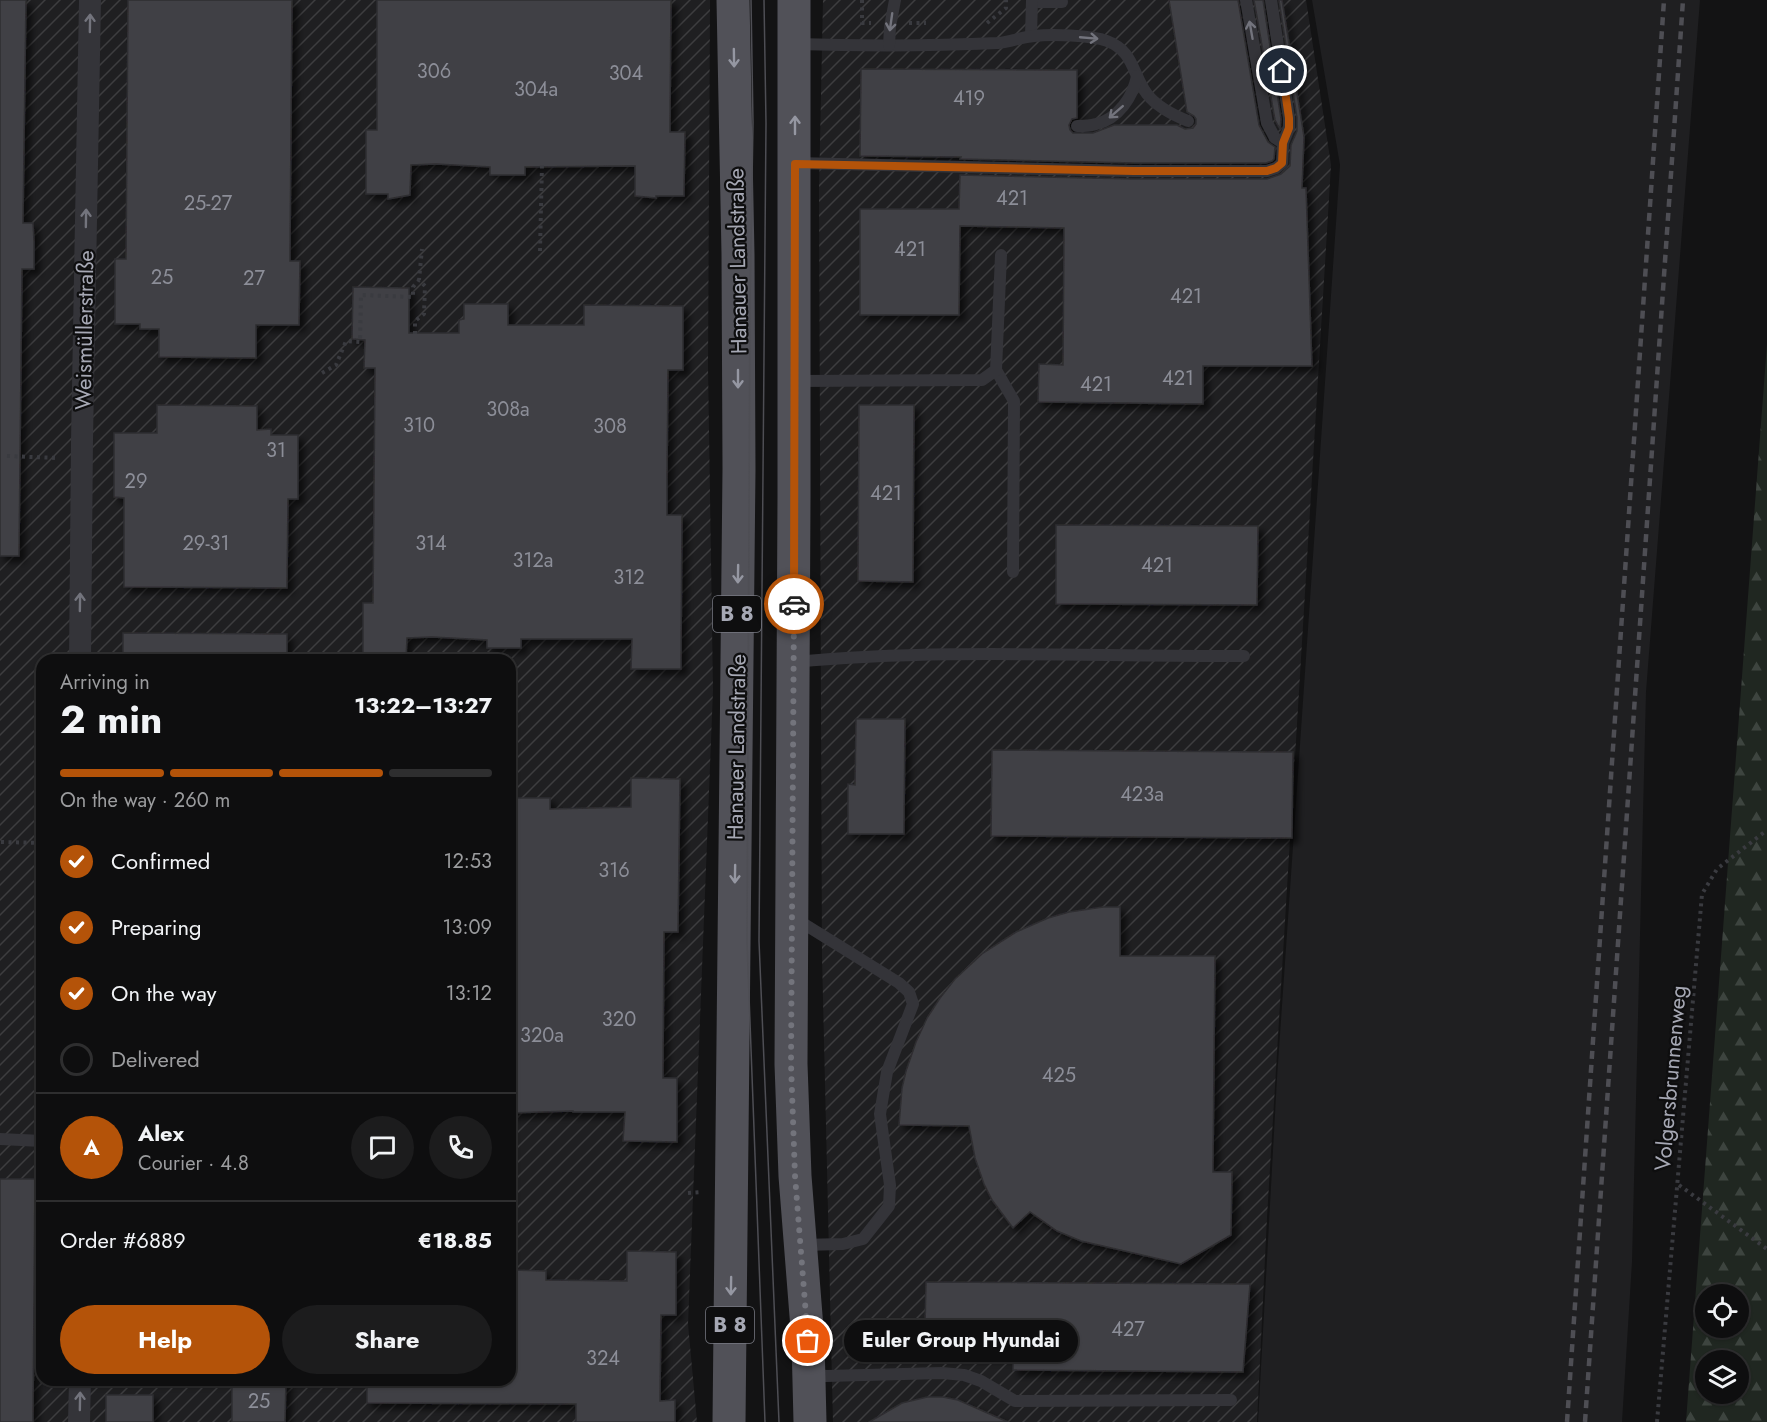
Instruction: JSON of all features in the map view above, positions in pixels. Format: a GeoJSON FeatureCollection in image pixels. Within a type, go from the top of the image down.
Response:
{"type":"FeatureCollection","features":[{"type":"Feature","properties":{"kind":"main road","name":"Hanauer Landstraße"},"geometry":{"type":"LineString","coordinates":[[729,1422],[739,469],[733,0]]}},
{"type":"Feature","properties":{"kind":"main road","name":"B 8"},"geometry":{"type":"LineString","coordinates":[[794,0],[795,381],[791,1064],[795,1176],[809,1374],[810,1422]]}},
{"type":"Feature","properties":{"kind":"street","name":"Weismüllerstraße"},"geometry":{"type":"LineString","coordinates":[[80,654],[90,0]]}},
{"type":"Feature","properties":{"kind":"street"},"geometry":{"type":"LineString","coordinates":[[79,1422],[80,1386]]}},
{"type":"Feature","properties":{"kind":"lane"},"geometry":{"type":"LineString","coordinates":[[889,45],[895,0]]}},
{"type":"Feature","properties":{"kind":"lane"},"geometry":{"type":"LineString","coordinates":[[1246,0],[1267,123],[1275,138],[1283,143]]}},
{"type":"Feature","properties":{"kind":"lane"},"geometry":{"type":"LineString","coordinates":[[795,164],[1125,171],[1267,171],[1276,168],[1282,163],[1283,143],[1289,128],[1289,118],[1271,0]]}},
{"type":"Feature","properties":{"kind":"lane"},"geometry":{"type":"LineString","coordinates":[[1031,36],[1032,1],[1062,2]]}},
{"type":"Feature","properties":{"kind":"lane"},"geometry":{"type":"LineString","coordinates":[[795,44],[1001,43],[1045,34],[1097,38],[1108,41],[1128,56],[1146,93],[1152,100],[1172,114],[1188,121]]}},
{"type":"Feature","properties":{"kind":"lane"},"geometry":{"type":"LineString","coordinates":[[1077,126],[1096,124],[1115,114],[1130,97],[1137,76]]}},
{"type":"Feature","properties":{"kind":"lane"},"geometry":{"type":"LineString","coordinates":[[1001,255],[996,370],[1014,401],[1013,572]]}},
{"type":"Feature","properties":{"kind":"lane"},"geometry":{"type":"LineString","coordinates":[[795,381],[982,381],[996,370]]}},
{"type":"Feature","properties":{"kind":"lane"},"geometry":{"type":"LineString","coordinates":[[794,662],[925,654],[1244,656]]}},
{"type":"Feature","properties":{"kind":"lane"},"geometry":{"type":"LineString","coordinates":[[792,917],[899,983],[909,992],[913,1004],[887,1072],[880,1114],[890,1185],[888,1206],[863,1239],[843,1244],[801,1245]]}},
{"type":"Feature","properties":{"kind":"lane"},"geometry":{"type":"LineString","coordinates":[[0,1139],[36,1141]]}},
{"type":"Feature","properties":{"kind":"lane"},"geometry":{"type":"LineString","coordinates":[[809,1374],[826,1376],[942,1373],[964,1375],[981,1381],[1015,1401],[1231,1400]]}},
{"type":"Feature","properties":{"kind":"path"},"geometry":{"type":"LineString","coordinates":[[862,0],[862,23],[873,23]]}},
{"type":"Feature","properties":{"kind":"path"},"geometry":{"type":"LineString","coordinates":[[977,23],[989,23],[1006,8],[1006,0]]}},
{"type":"Feature","properties":{"kind":"path"},"geometry":{"type":"LineString","coordinates":[[908,23],[931,23]]}},
{"type":"Feature","properties":{"kind":"path"},"geometry":{"type":"LineString","coordinates":[[540,251],[542,165]]}},
{"type":"Feature","properties":{"kind":"path"},"geometry":{"type":"LineString","coordinates":[[322,373],[336,365],[346,341],[360,342],[361,295],[413,297],[413,287],[419,280],[422,249]]}},
{"type":"Feature","properties":{"kind":"path"},"geometry":{"type":"LineString","coordinates":[[415,334],[415,321],[424,314],[425,286],[419,280]]}},
{"type":"Feature","properties":{"kind":"path"},"geometry":{"type":"LineString","coordinates":[[7,456],[82,457]]}},
{"type":"Feature","properties":{"kind":"path","name":"Volgersbrunnenweg"},"geometry":{"type":"LineString","coordinates":[[1767,830],[1717,869],[1702,894],[1678,1185],[1767,1249]]}},
{"type":"Feature","properties":{"kind":"path"},"geometry":{"type":"LineString","coordinates":[[1,842],[36,843]]}},
{"type":"Feature","properties":{"kind":"path"},"geometry":{"type":"LineString","coordinates":[[1657,1422],[1678,1185]]}},
{"type":"Feature","properties":{"kind":"path"},"geometry":{"type":"LineString","coordinates":[[688,1193],[706,1192]]}},
{"type":"Feature","properties":{"kind":"shaded area"},"geometry":{"type":"Polygon","coordinates":[[[0,0],[710,0],[708,367],[713,690],[688,1324],[697,1422],[0,1422],[0,0]]]}},
{"type":"Feature","properties":{"kind":"shaded area"},"geometry":{"type":"Polygon","coordinates":[[[823,0],[1306,0],[1331,165],[1267,1217],[1257,1422],[833,1422],[822,956],[819,190],[823,0]]]}},
{"type":"Feature","properties":{"kind":"shaded area"},"geometry":{"type":"Polygon","coordinates":[[[1312,0],[1700,0],[1646,692],[1632,1262],[1622,1422],[1258,1422],[1277,1078],[1340,165],[1312,0]]]}},
{"type":"Feature","properties":{"kind":"green space"},"geometry":{"type":"Polygon","coordinates":[[[1767,344],[1767,1422],[1686,1422],[1695,1302],[1695,1338],[1749,1338],[1749,1284],[1696,1284],[1767,344]]]}},
{"type":"Feature","properties":{"kind":"building"},"geometry":{"type":"Polygon","coordinates":[[[0,0],[26,0],[23,223],[33,223],[34,269],[22,269],[19,556],[0,556],[0,0]]]}},
{"type":"Feature","properties":{"kind":"building"},"geometry":{"type":"Polygon","coordinates":[[[128,0],[292,0],[290,261],[300,261],[299,325],[256,325],[256,358],[159,357],[159,329],[140,329],[140,324],[115,324],[115,259],[126,259],[128,0]]]}},
{"type":"Feature","properties":{"kind":"building"},"geometry":{"type":"Polygon","coordinates":[[[377,0],[671,0],[670,132],[685,132],[684,196],[656,196],[656,198],[635,196],[635,166],[525,167],[525,175],[490,175],[490,167],[436,164],[411,165],[410,195],[388,199],[388,194],[366,194],[366,130],[377,130],[377,0]]]}},
{"type":"Feature","properties":{"kind":"building"},"geometry":{"type":"Polygon","coordinates":[[[1169,0],[1238,0],[1259,125],[1268,142],[1275,147],[1272,161],[1266,163],[1134,163],[860,156],[861,69],[1077,70],[1077,118],[1072,119],[1069,125],[1073,133],[1093,133],[1114,125],[1177,125],[1185,129],[1193,128],[1196,119],[1187,112],[1169,0]]]}},
{"type":"Feature","properties":{"kind":"building"},"geometry":{"type":"Polygon","coordinates":[[[1254,0],[1263,0],[1281,119],[1280,129],[1275,120],[1254,0]]]}},
{"type":"Feature","properties":{"kind":"building"},"geometry":{"type":"Polygon","coordinates":[[[1279,0],[1282,0],[1304,137],[1302,188],[1306,188],[1312,366],[1203,366],[1203,404],[1038,402],[1039,364],[1063,365],[1064,228],[960,226],[959,315],[860,315],[860,209],[959,209],[960,175],[1267,179],[1281,174],[1290,166],[1291,145],[1297,131],[1297,118],[1279,0]]]}},
{"type":"Feature","properties":{"kind":"building"},"geometry":{"type":"Polygon","coordinates":[[[353,287],[409,288],[409,333],[459,333],[459,320],[464,319],[464,304],[508,304],[508,325],[584,325],[584,305],[683,306],[683,370],[668,370],[667,484],[667,515],[682,515],[681,669],[631,669],[632,639],[521,639],[521,648],[487,648],[487,640],[407,638],[406,654],[363,654],[363,603],[373,603],[375,368],[364,368],[365,340],[352,339],[353,287]]]}},
{"type":"Feature","properties":{"kind":"building"},"geometry":{"type":"Polygon","coordinates":[[[157,405],[257,406],[257,430],[271,429],[271,435],[298,435],[298,499],[288,499],[287,588],[124,587],[124,498],[114,497],[114,433],[157,433],[157,405]]]}},
{"type":"Feature","properties":{"kind":"building"},"geometry":{"type":"Polygon","coordinates":[[[859,405],[914,405],[913,582],[858,581],[859,405]]]}},
{"type":"Feature","properties":{"kind":"building"},"geometry":{"type":"Polygon","coordinates":[[[1056,525],[1258,526],[1257,605],[1056,604],[1056,525]]]}},
{"type":"Feature","properties":{"kind":"building"},"geometry":{"type":"Polygon","coordinates":[[[123,633],[287,634],[287,654],[123,654],[123,633]]]}},
{"type":"Feature","properties":{"kind":"building"},"geometry":{"type":"Polygon","coordinates":[[[856,719],[905,719],[904,834],[848,834],[848,784],[855,785],[856,719]]]}},
{"type":"Feature","properties":{"kind":"building"},"geometry":{"type":"Polygon","coordinates":[[[992,750],[1293,752],[1292,838],[991,836],[992,750]]]}},
{"type":"Feature","properties":{"kind":"building"},"geometry":{"type":"Polygon","coordinates":[[[631,778],[680,779],[678,932],[664,932],[663,1078],[677,1078],[677,1142],[623,1141],[625,1112],[516,1113],[516,798],[550,798],[550,809],[631,807],[631,778]]]}},
{"type":"Feature","properties":{"kind":"building"},"geometry":{"type":"Polygon","coordinates":[[[1103,907],[1120,907],[1120,956],[1215,956],[1213,1172],[1232,1172],[1231,1235],[1181,1264],[1081,1241],[1057,1231],[1030,1212],[1013,1228],[992,1200],[984,1184],[975,1158],[969,1126],[899,1125],[902,1088],[916,1042],[927,1018],[955,979],[983,953],[1016,932],[1048,918],[1103,907]]]}},
{"type":"Feature","properties":{"kind":"building"},"geometry":{"type":"Polygon","coordinates":[[[0,1179],[35,1179],[33,1422],[0,1422],[0,1179]]]}},
{"type":"Feature","properties":{"kind":"building"},"geometry":{"type":"Polygon","coordinates":[[[627,1251],[676,1252],[676,1315],[661,1315],[660,1401],[675,1400],[675,1422],[576,1422],[576,1404],[367,1403],[367,1386],[516,1386],[516,1270],[546,1271],[546,1280],[627,1281],[627,1251]]]}},
{"type":"Feature","properties":{"kind":"building"},"geometry":{"type":"Polygon","coordinates":[[[926,1282],[1250,1284],[1243,1372],[1013,1370],[1013,1332],[1008,1332],[1008,1326],[925,1325],[926,1282]]]}},
{"type":"Feature","properties":{"kind":"building"},"geometry":{"type":"Polygon","coordinates":[[[232,1386],[286,1386],[285,1422],[232,1422],[232,1386]]]}},
{"type":"Feature","properties":{"kind":"building"},"geometry":{"type":"Polygon","coordinates":[[[106,1395],[153,1395],[153,1422],[106,1422],[106,1395]]]}},
{"type":"Feature","properties":{"kind":"building"},"geometry":{"type":"Polygon","coordinates":[[[927,1397],[958,1400],[1008,1422],[869,1422],[902,1403],[927,1397]]]}},
{"type":"Feature","properties":{"kind":"tram line"},"geometry":{"type":"LineString","coordinates":[[751,0],[753,122],[747,942],[765,1422]]}},
{"type":"Feature","properties":{"kind":"tram line"},"geometry":{"type":"LineString","coordinates":[[764,0],[766,123],[759,941],[779,1422]]}},
{"type":"Feature","properties":{"kind":"railway"},"geometry":{"type":"LineString","coordinates":[[1567,1422],[1664,0]]}},
{"type":"Feature","properties":{"kind":"railway"},"geometry":{"type":"LineString","coordinates":[[1585,1422],[1683,0]]}},
{"type":"Feature","properties":{"kind":"way so far"},"geometry":{"type":"LineString","coordinates":[[794,604],[791,1064],[795,1176],[808,1341]]}},
{"type":"Feature","properties":{"kind":"place","name":"Euler Group Hyundai"},"geometry":{"type":"Point","coordinates":[808,1341]}},
{"type":"Feature","properties":{"kind":"route"},"geometry":{"type":"LineString","coordinates":[[794,604],[795,164],[1134,171],[1267,171],[1282,163],[1283,143],[1289,128],[1282,71]]}}]}
